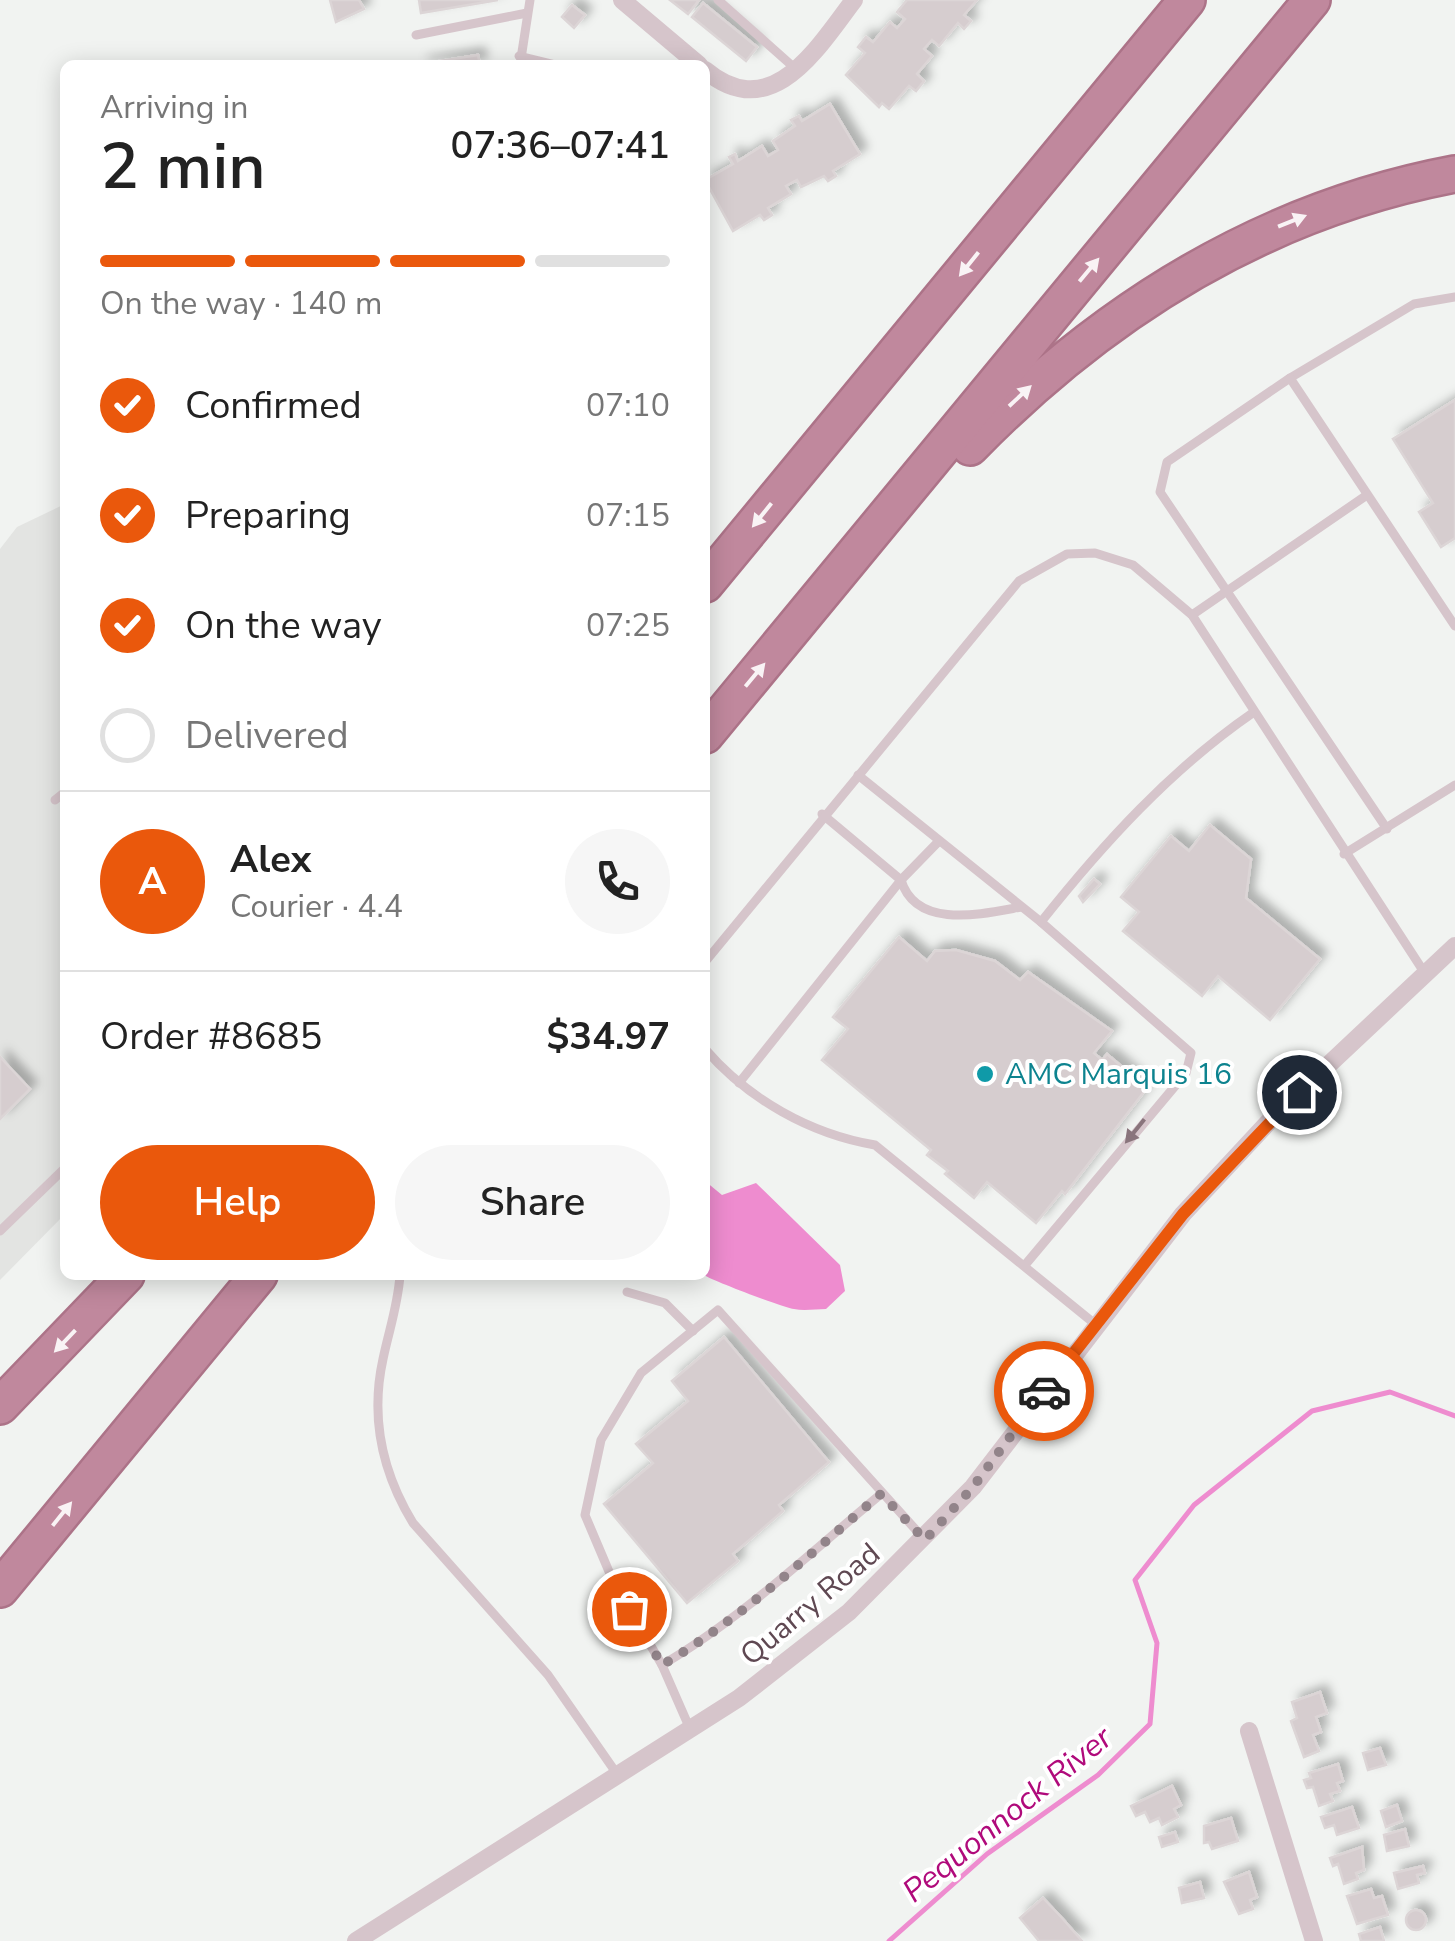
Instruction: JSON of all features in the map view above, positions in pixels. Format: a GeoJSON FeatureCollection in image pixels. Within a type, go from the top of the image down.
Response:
{"type":"FeatureCollection","features":[{"type":"Feature","properties":{"kind":"highway"},"geometry":{"type":"LineString","coordinates":[[1042,175],[1169,0]]}},
{"type":"Feature","properties":{"kind":"highway"},"geometry":{"type":"LineString","coordinates":[[710,578],[1187,0]]}},
{"type":"Feature","properties":{"kind":"highway"},"geometry":{"type":"LineString","coordinates":[[710,729],[1312,0]]}},
{"type":"Feature","properties":{"kind":"highway"},"geometry":{"type":"LineString","coordinates":[[804,615],[1026,390],[1125,311],[1214,258],[1275,228],[1364,196],[1455,174]]}},
{"type":"Feature","properties":{"kind":"highway"},"geometry":{"type":"LineString","coordinates":[[0,1406],[121,1280]]}},
{"type":"Feature","properties":{"kind":"highway"},"geometry":{"type":"LineString","coordinates":[[0,1589],[255,1280]]}},
{"type":"Feature","properties":{"kind":"street"},"geometry":{"type":"LineString","coordinates":[[622,0],[693,60]]}},
{"type":"Feature","properties":{"kind":"street"},"geometry":{"type":"LineString","coordinates":[[710,80],[748,89],[785,81],[799,72],[854,0]]}},
{"type":"Feature","properties":{"kind":"street","name":"Quarry Road"},"geometry":{"type":"LineString","coordinates":[[356,1941],[690,1729],[824,1632],[925,1540],[973,1487],[1094,1324],[1183,1214],[1274,1116],[1455,946]]}},
{"type":"Feature","properties":{"kind":"street"},"geometry":{"type":"LineString","coordinates":[[1249,1732],[1314,1941]]}},
{"type":"Feature","properties":{"kind":"lane"},"geometry":{"type":"LineString","coordinates":[[519,60],[530,0]]}},
{"type":"Feature","properties":{"kind":"lane"},"geometry":{"type":"LineString","coordinates":[[718,0],[799,72]]}},
{"type":"Feature","properties":{"kind":"lane"},"geometry":{"type":"LineString","coordinates":[[416,35],[527,13]]}},
{"type":"Feature","properties":{"kind":"lane"},"geometry":{"type":"LineString","coordinates":[[1387,829],[1160,492],[1167,462],[1290,378],[1414,304],[1455,297]]}},
{"type":"Feature","properties":{"kind":"lane"},"geometry":{"type":"LineString","coordinates":[[1290,378],[1455,626]]}},
{"type":"Feature","properties":{"kind":"lane"},"geometry":{"type":"LineString","coordinates":[[1192,615],[1368,494]]}},
{"type":"Feature","properties":{"kind":"lane"},"geometry":{"type":"LineString","coordinates":[[710,956],[822,814],[1019,582],[1043,564],[1067,554],[1095,553],[1134,565],[1192,615],[1424,972]]}},
{"type":"Feature","properties":{"kind":"lane"},"geometry":{"type":"LineString","coordinates":[[1041,922],[1103,846],[1174,776],[1254,712]]}},
{"type":"Feature","properties":{"kind":"lane"},"geometry":{"type":"LineString","coordinates":[[858,776],[1041,922],[1192,1054],[1186,1073],[1025,1266]]}},
{"type":"Feature","properties":{"kind":"lane"},"geometry":{"type":"LineString","coordinates":[[1344,854],[1455,785]]}},
{"type":"Feature","properties":{"kind":"lane"},"geometry":{"type":"LineString","coordinates":[[55,800],[60,796]]}},
{"type":"Feature","properties":{"kind":"lane"},"geometry":{"type":"LineString","coordinates":[[822,814],[901,880],[906,897],[918,908],[953,916],[1022,907]]}},
{"type":"Feature","properties":{"kind":"lane"},"geometry":{"type":"LineString","coordinates":[[738,1083],[901,880],[940,841]]}},
{"type":"Feature","properties":{"kind":"lane"},"geometry":{"type":"LineString","coordinates":[[710,1055],[762,1102],[849,1141],[875,1145],[1094,1324]]}},
{"type":"Feature","properties":{"kind":"lane"},"geometry":{"type":"LineString","coordinates":[[0,1231],[60,1173]]}},
{"type":"Feature","properties":{"kind":"lane"},"geometry":{"type":"LineString","coordinates":[[399,1280],[376,1410],[384,1464],[395,1494],[413,1523],[548,1675],[618,1775]]}},
{"type":"Feature","properties":{"kind":"lane"},"geometry":{"type":"LineString","coordinates":[[627,1292],[664,1302],[693,1330]]}},
{"type":"Feature","properties":{"kind":"lane"},"geometry":{"type":"LineString","coordinates":[[690,1729],[662,1665],[613,1581],[585,1515],[602,1440],[641,1373],[693,1330],[718,1310],[925,1540]]}},
{"type":"Feature","properties":{"kind":"lane"},"geometry":{"type":"LineString","coordinates":[[662,1665],[694,1647],[767,1590],[881,1494]]}},
{"type":"Feature","properties":{"kind":"shaded area"},"geometry":{"type":"Polygon","coordinates":[[[60,506],[60,1219],[0,1280],[0,549],[17,527],[60,506]]]}},
{"type":"Feature","properties":{"kind":"shaded area"},"geometry":{"type":"Polygon","coordinates":[[[756,1183],[840,1265],[845,1291],[826,1309],[798,1310],[710,1278],[710,1185],[722,1195],[756,1183]]]}},
{"type":"Feature","properties":{"kind":"building"},"geometry":{"type":"Polygon","coordinates":[[[330,0],[359,0],[364,9],[336,22],[330,0]]]}},
{"type":"Feature","properties":{"kind":"building"},"geometry":{"type":"Polygon","coordinates":[[[419,0],[498,0],[421,13],[419,0]]]}},
{"type":"Feature","properties":{"kind":"building"},"geometry":{"type":"Polygon","coordinates":[[[670,0],[699,0],[688,14],[670,0]]]}},
{"type":"Feature","properties":{"kind":"building"},"geometry":{"type":"Polygon","coordinates":[[[907,0],[977,0],[964,15],[971,21],[964,29],[958,23],[939,46],[932,40],[924,49],[932,56],[917,74],[924,81],[916,91],[909,86],[889,109],[882,103],[879,107],[846,75],[865,53],[858,47],[866,37],[873,42],[890,22],[897,28],[905,19],[897,12],[907,0]]]}},
{"type":"Feature","properties":{"kind":"building"},"geometry":{"type":"Polygon","coordinates":[[[703,3],[757,47],[746,61],[692,17],[703,3]]]}},
{"type":"Feature","properties":{"kind":"building"},"geometry":{"type":"Polygon","coordinates":[[[572,5],[585,15],[574,28],[562,17],[572,5]]]}},
{"type":"Feature","properties":{"kind":"building"},"geometry":{"type":"Polygon","coordinates":[[[478,55],[479,60],[446,60],[478,55]]]}},
{"type":"Feature","properties":{"kind":"building"},"geometry":{"type":"Polygon","coordinates":[[[830,104],[860,154],[833,171],[836,176],[828,181],[824,176],[801,187],[797,180],[786,186],[791,194],[768,208],[772,215],[764,220],[760,215],[733,231],[710,189],[710,177],[733,164],[729,157],[735,154],[738,161],[762,146],[768,156],[778,150],[773,141],[795,126],[791,120],[799,116],[802,121],[830,104]]]}},
{"type":"Feature","properties":{"kind":"building"},"geometry":{"type":"Polygon","coordinates":[[[1455,400],[1455,538],[1441,547],[1419,512],[1433,503],[1393,439],[1455,400]]]}},
{"type":"Feature","properties":{"kind":"building"},"geometry":{"type":"Polygon","coordinates":[[[1210,825],[1251,859],[1246,898],[1320,959],[1270,1020],[1218,976],[1202,996],[1123,931],[1139,912],[1121,897],[1171,836],[1189,851],[1210,825]]]}},
{"type":"Feature","properties":{"kind":"building"},"geometry":{"type":"Polygon","coordinates":[[[1094,879],[1100,884],[1083,902],[1079,896],[1094,879]]]}},
{"type":"Feature","properties":{"kind":"building","name":"AMC Marquis 16"},"geometry":{"type":"Polygon","coordinates":[[[899,937],[927,961],[935,951],[956,950],[995,961],[1020,980],[1028,972],[1112,1031],[1094,1053],[1102,1060],[1107,1054],[1147,1088],[1065,1194],[1062,1191],[1036,1223],[987,1182],[974,1198],[927,1155],[931,1150],[822,1060],[848,1029],[833,1017],[899,937]]]}},
{"type":"Feature","properties":{"kind":"building"},"geometry":{"type":"Polygon","coordinates":[[[0,1057],[30,1089],[0,1119],[0,1057]]]}},
{"type":"Feature","properties":{"kind":"building"},"geometry":{"type":"Polygon","coordinates":[[[724,1337],[829,1462],[779,1505],[783,1511],[733,1554],[738,1561],[687,1603],[604,1504],[653,1463],[636,1444],[688,1401],[672,1381],[724,1337]]]}},
{"type":"Feature","properties":{"kind":"building"},"geometry":{"type":"Polygon","coordinates":[[[1320,1692],[1327,1713],[1316,1717],[1321,1732],[1313,1735],[1319,1751],[1304,1757],[1291,1721],[1297,1718],[1292,1702],[1320,1692]]]}},
{"type":"Feature","properties":{"kind":"building"},"geometry":{"type":"Polygon","coordinates":[[[1380,1748],[1386,1765],[1368,1770],[1363,1753],[1380,1748]]]}},
{"type":"Feature","properties":{"kind":"building"},"geometry":{"type":"Polygon","coordinates":[[[1338,1764],[1343,1781],[1337,1783],[1340,1791],[1330,1794],[1333,1801],[1319,1806],[1313,1787],[1307,1788],[1304,1780],[1311,1778],[1309,1773],[1338,1764]]]}},
{"type":"Feature","properties":{"kind":"building"},"geometry":{"type":"Polygon","coordinates":[[[1172,1786],[1181,1805],[1174,1809],[1178,1817],[1162,1825],[1159,1818],[1150,1822],[1145,1812],[1136,1816],[1131,1806],[1172,1786]]]}},
{"type":"Feature","properties":{"kind":"building"},"geometry":{"type":"Polygon","coordinates":[[[1397,1805],[1402,1821],[1386,1827],[1381,1811],[1397,1805]]]}},
{"type":"Feature","properties":{"kind":"building"},"geometry":{"type":"Polygon","coordinates":[[[1352,1807],[1359,1828],[1337,1835],[1334,1825],[1325,1828],[1321,1817],[1352,1807]]]}},
{"type":"Feature","properties":{"kind":"building"},"geometry":{"type":"Polygon","coordinates":[[[1231,1818],[1238,1841],[1212,1849],[1209,1842],[1204,1843],[1204,1826],[1231,1818]]]}},
{"type":"Feature","properties":{"kind":"building"},"geometry":{"type":"Polygon","coordinates":[[[1405,1829],[1409,1846],[1387,1851],[1384,1835],[1405,1829]]]}},
{"type":"Feature","properties":{"kind":"building"},"geometry":{"type":"Polygon","coordinates":[[[1175,1832],[1178,1842],[1162,1847],[1159,1837],[1175,1832]]]}},
{"type":"Feature","properties":{"kind":"building"},"geometry":{"type":"Polygon","coordinates":[[[1362,1847],[1364,1870],[1356,1873],[1358,1879],[1344,1884],[1338,1864],[1333,1866],[1330,1858],[1362,1847]]]}},
{"type":"Feature","properties":{"kind":"building"},"geometry":{"type":"Polygon","coordinates":[[[1423,1866],[1425,1873],[1417,1875],[1419,1883],[1398,1889],[1394,1873],[1423,1866]]]}},
{"type":"Feature","properties":{"kind":"building"},"geometry":{"type":"Polygon","coordinates":[[[1249,1872],[1257,1897],[1250,1900],[1253,1909],[1239,1914],[1224,1882],[1249,1872]]]}},
{"type":"Feature","properties":{"kind":"building"},"geometry":{"type":"Polygon","coordinates":[[[1200,1882],[1204,1898],[1182,1903],[1179,1888],[1200,1882]]]}},
{"type":"Feature","properties":{"kind":"building"},"geometry":{"type":"Polygon","coordinates":[[[1371,1889],[1374,1898],[1382,1896],[1388,1915],[1357,1924],[1347,1896],[1371,1889]]]}},
{"type":"Feature","properties":{"kind":"building"},"geometry":{"type":"Polygon","coordinates":[[[1043,1898],[1082,1941],[1039,1941],[1020,1918],[1043,1898]]]}},
{"type":"Feature","properties":{"kind":"building"},"geometry":{"type":"Polygon","coordinates":[[[1416,1910],[1426,1920],[1416,1930],[1406,1920],[1416,1910]]]}},
{"type":"Feature","properties":{"kind":"building"},"geometry":{"type":"Polygon","coordinates":[[[1380,1927],[1384,1941],[1361,1941],[1359,1934],[1380,1927]]]}},
{"type":"Feature","properties":{"kind":"waterway","name":"Pequonnock River"},"geometry":{"type":"LineString","coordinates":[[889,1941],[987,1854],[1098,1775],[1150,1724],[1157,1643],[1135,1580],[1194,1505],[1312,1411],[1390,1392],[1455,1416]]}},
{"type":"Feature","properties":{"kind":"way so far"},"geometry":{"type":"LineString","coordinates":[[629,1609],[662,1665],[694,1647],[881,1494],[925,1540],[973,1487],[1044,1391]]}},
{"type":"Feature","properties":{"kind":"place","name":"AMC Marquis 16"},"geometry":{"type":"Point","coordinates":[985,1074]}},
{"type":"Feature","properties":{"kind":"route"},"geometry":{"type":"LineString","coordinates":[[1044,1391],[1183,1214],[1299,1092]]}}]}
